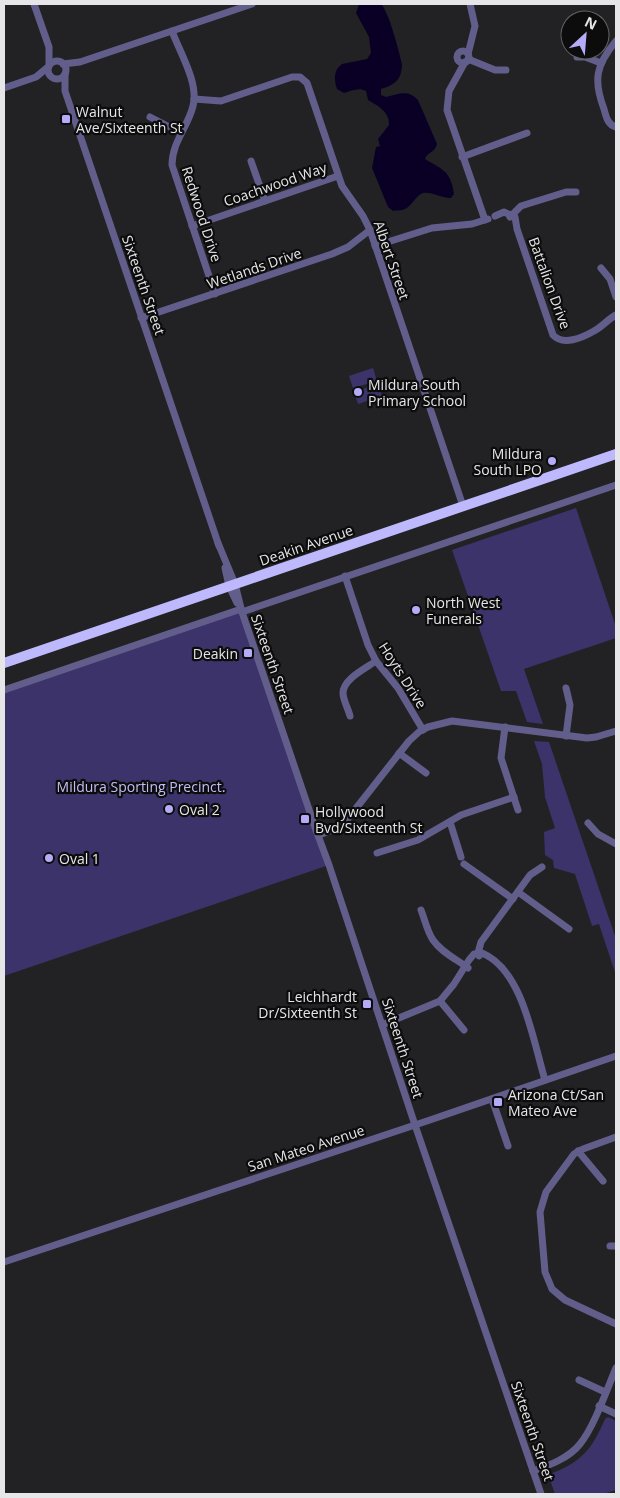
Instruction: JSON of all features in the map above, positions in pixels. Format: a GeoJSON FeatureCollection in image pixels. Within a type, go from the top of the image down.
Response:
{"type":"FeatureCollection","features":[{"type":"Feature","properties":{"kind":"highway","name":"Deakin Avenue"},"geometry":{"type":"LineString","coordinates":[[4,663],[616,454]]}},
{"type":"Feature","properties":{"kind":"street"},"geometry":{"type":"LineString","coordinates":[[34,4],[49,46],[61,62],[65,73]]}},
{"type":"Feature","properties":{"kind":"street"},"geometry":{"type":"LineString","coordinates":[[36,77],[61,78],[80,62],[252,4]]}},
{"type":"Feature","properties":{"kind":"street"},"geometry":{"type":"LineString","coordinates":[[470,4],[474,19],[473,36],[454,79],[448,98],[447,110],[485,220]]}},
{"type":"Feature","properties":{"kind":"street"},"geometry":{"type":"LineString","coordinates":[[174,30],[193,88],[194,99]]}},
{"type":"Feature","properties":{"kind":"street"},"geometry":{"type":"LineString","coordinates":[[464,59],[465,51],[460,51],[473,36]]}},
{"type":"Feature","properties":{"kind":"street"},"geometry":{"type":"LineString","coordinates":[[615,127],[607,118],[597,88],[601,63],[616,41]]}},
{"type":"Feature","properties":{"kind":"street"},"geometry":{"type":"LineString","coordinates":[[49,46],[48,67],[53,78]]}},
{"type":"Feature","properties":{"kind":"street"},"geometry":{"type":"LineString","coordinates":[[464,59],[495,70],[506,70]]}},
{"type":"Feature","properties":{"kind":"street"},"geometry":{"type":"LineString","coordinates":[[593,60],[601,63]]}},
{"type":"Feature","properties":{"kind":"street"},"geometry":{"type":"LineString","coordinates":[[4,88],[36,77],[53,62],[80,62]]}},
{"type":"Feature","properties":{"kind":"street","name":"Sixteenth Street"},"geometry":{"type":"LineString","coordinates":[[65,73],[65,91],[141,318],[541,1494]]}},
{"type":"Feature","properties":{"kind":"street","name":"Albert Street"},"geometry":{"type":"LineString","coordinates":[[194,99],[221,100],[292,77],[303,79],[307,83],[338,176],[370,230],[463,506]]}},
{"type":"Feature","properties":{"kind":"street","name":"Sixteenth Street"},"geometry":{"type":"LineString","coordinates":[[53,78],[65,91]]}},
{"type":"Feature","properties":{"kind":"street","name":"Redwood Drive"},"geometry":{"type":"LineString","coordinates":[[194,99],[191,112],[173,151],[172,164],[215,294]]}},
{"type":"Feature","properties":{"kind":"street"},"geometry":{"type":"LineString","coordinates":[[150,118],[181,133]]}},
{"type":"Feature","properties":{"kind":"street"},"geometry":{"type":"LineString","coordinates":[[462,157],[527,133]]}},
{"type":"Feature","properties":{"kind":"street"},"geometry":{"type":"LineString","coordinates":[[251,161],[265,201]]}},
{"type":"Feature","properties":{"kind":"street","name":"Coachwood Way"},"geometry":{"type":"LineString","coordinates":[[192,226],[338,176]]}},
{"type":"Feature","properties":{"kind":"street"},"geometry":{"type":"LineString","coordinates":[[375,246],[432,228],[472,224],[494,216],[511,216],[521,206],[561,193],[576,192]]}},
{"type":"Feature","properties":{"kind":"street","name":"Battalion Drive"},"geometry":{"type":"LineString","coordinates":[[511,216],[517,228],[553,335],[556,338],[566,342],[590,333],[616,315]]}},
{"type":"Feature","properties":{"kind":"street","name":"Wetlands Drive"},"geometry":{"type":"LineString","coordinates":[[141,318],[342,250],[370,230]]}},
{"type":"Feature","properties":{"kind":"street"},"geometry":{"type":"LineString","coordinates":[[601,268],[608,275],[616,296]]}},
{"type":"Feature","properties":{"kind":"street"},"geometry":{"type":"LineString","coordinates":[[4,690],[616,485]]}},
{"type":"Feature","properties":{"kind":"street","name":"Hoyts Drive"},"geometry":{"type":"LineString","coordinates":[[345,576],[368,645],[376,661],[398,688],[423,730]]}},
{"type":"Feature","properties":{"kind":"street"},"geometry":{"type":"LineString","coordinates":[[350,716],[344,696],[344,686],[349,680],[376,661]]}},
{"type":"Feature","properties":{"kind":"street"},"geometry":{"type":"LineString","coordinates":[[566,688],[570,705],[566,736]]}},
{"type":"Feature","properties":{"kind":"street"},"geometry":{"type":"LineString","coordinates":[[317,832],[335,829],[343,823],[414,736],[435,724],[452,721],[566,736],[596,737],[616,731]]}},
{"type":"Feature","properties":{"kind":"street"},"geometry":{"type":"LineString","coordinates":[[505,727],[501,758],[518,810]]}},
{"type":"Feature","properties":{"kind":"street"},"geometry":{"type":"LineString","coordinates":[[399,753],[426,773]]}},
{"type":"Feature","properties":{"kind":"street"},"geometry":{"type":"LineString","coordinates":[[377,853],[418,840],[466,814],[514,797]]}},
{"type":"Feature","properties":{"kind":"street"},"geometry":{"type":"LineString","coordinates":[[450,822],[462,860],[513,899]]}},
{"type":"Feature","properties":{"kind":"street"},"geometry":{"type":"LineString","coordinates":[[588,823],[598,834],[616,844]]}},
{"type":"Feature","properties":{"kind":"street"},"geometry":{"type":"LineString","coordinates":[[381,1023],[440,1002],[466,966],[480,954],[480,944],[530,875],[542,867]]}},
{"type":"Feature","properties":{"kind":"street"},"geometry":{"type":"LineString","coordinates":[[518,892],[569,928]]}},
{"type":"Feature","properties":{"kind":"street"},"geometry":{"type":"LineString","coordinates":[[421,910],[434,941],[439,947],[466,966]]}},
{"type":"Feature","properties":{"kind":"street"},"geometry":{"type":"LineString","coordinates":[[480,954],[488,956],[501,968],[510,977],[517,989],[547,1080]]}},
{"type":"Feature","properties":{"kind":"street"},"geometry":{"type":"LineString","coordinates":[[440,1002],[464,1030]]}},
{"type":"Feature","properties":{"kind":"street","name":"San Mateo Avenue"},"geometry":{"type":"LineString","coordinates":[[4,1262],[616,1056]]}},
{"type":"Feature","properties":{"kind":"street"},"geometry":{"type":"LineString","coordinates":[[492,1098],[508,1146]]}},
{"type":"Feature","properties":{"kind":"street"},"geometry":{"type":"LineString","coordinates":[[616,1137],[578,1151],[569,1159],[550,1186],[541,1204],[540,1219],[545,1272],[549,1284],[560,1297],[616,1324]]}},
{"type":"Feature","properties":{"kind":"street"},"geometry":{"type":"LineString","coordinates":[[578,1151],[603,1181]]}},
{"type":"Feature","properties":{"kind":"street"},"geometry":{"type":"LineString","coordinates":[[533,1468],[562,1458],[580,1444],[590,1429],[616,1368]]}},
{"type":"Feature","properties":{"kind":"street"},"geometry":{"type":"LineString","coordinates":[[578,1380],[606,1392]]}},
{"type":"Feature","properties":{"kind":"street"},"geometry":{"type":"LineString","coordinates":[[599,1406],[616,1414]]}},
{"type":"Feature","properties":{"kind":"green space"},"geometry":{"type":"Polygon","coordinates":[[[373,368],[377,381],[353,388],[349,376],[373,368]]]}},
{"type":"Feature","properties":{"kind":"green space"},"geometry":{"type":"Polygon","coordinates":[[[378,384],[382,396],[358,404],[354,392],[378,384]]]}},
{"type":"Feature","properties":{"kind":"green space"},"geometry":{"type":"Polygon","coordinates":[[[576,508],[616,627],[616,638],[524,669],[543,724],[527,722],[516,691],[501,691],[452,550],[576,508]]]}},
{"type":"Feature","properties":{"kind":"green space","name":"Mildura Sporting Precinct."},"geometry":{"type":"Polygon","coordinates":[[[241,609],[329,865],[4,976],[4,690],[241,609]]]}},
{"type":"Feature","properties":{"kind":"green space"},"geometry":{"type":"Polygon","coordinates":[[[534,741],[549,742],[616,939],[616,975],[599,924],[592,926],[575,874],[554,868],[553,860],[545,855],[544,832],[555,828],[545,797],[542,764],[534,741]]]}},
{"type":"Feature","properties":{"kind":"green space"},"geometry":{"type":"Polygon","coordinates":[[[608,1417],[616,1421],[616,1490],[603,1494],[555,1494],[549,1477],[550,1474],[570,1465],[585,1453],[608,1417]]]}},
{"type":"Feature","properties":{"kind":"shaded area"},"geometry":{"type":"Polygon","coordinates":[[[359,4],[381,4],[384,8],[399,50],[402,69],[397,81],[381,89],[381,95],[386,97],[407,93],[418,100],[437,144],[435,149],[425,159],[445,172],[451,180],[454,194],[451,198],[423,193],[404,210],[393,211],[388,207],[372,168],[376,147],[380,146],[378,139],[389,125],[388,116],[383,110],[368,100],[366,91],[358,89],[344,93],[337,89],[335,82],[335,75],[339,66],[367,59],[371,53],[369,37],[356,13],[359,4]]]}},
{"type":"Feature","properties":{"kind":"place","name":"Walnut Ave/Sixteenth St"},"geometry":{"type":"Point","coordinates":[66,119]}},
{"type":"Feature","properties":{"kind":"place","name":"Mildura South Primary School"},"geometry":{"type":"Point","coordinates":[358,392]}},
{"type":"Feature","properties":{"kind":"place","name":"Mildura South LPO"},"geometry":{"type":"Point","coordinates":[552,461]}},
{"type":"Feature","properties":{"kind":"place","name":"North West Funerals"},"geometry":{"type":"Point","coordinates":[416,610]}},
{"type":"Feature","properties":{"kind":"place","name":"Deakin"},"geometry":{"type":"Point","coordinates":[248,653]}},
{"type":"Feature","properties":{"kind":"place","name":"Oval 2"},"geometry":{"type":"Point","coordinates":[169,809]}},
{"type":"Feature","properties":{"kind":"place","name":"Hollywood Bvd/Sixteenth St"},"geometry":{"type":"Point","coordinates":[305,819]}},
{"type":"Feature","properties":{"kind":"place","name":"Oval 1"},"geometry":{"type":"Point","coordinates":[49,858]}},
{"type":"Feature","properties":{"kind":"place","name":"Leichhardt Dr/Sixteenth St"},"geometry":{"type":"Point","coordinates":[367,1004]}},
{"type":"Feature","properties":{"kind":"place","name":"Arizona Ct/San Mateo Ave"},"geometry":{"type":"Point","coordinates":[498,1102]}}]}
